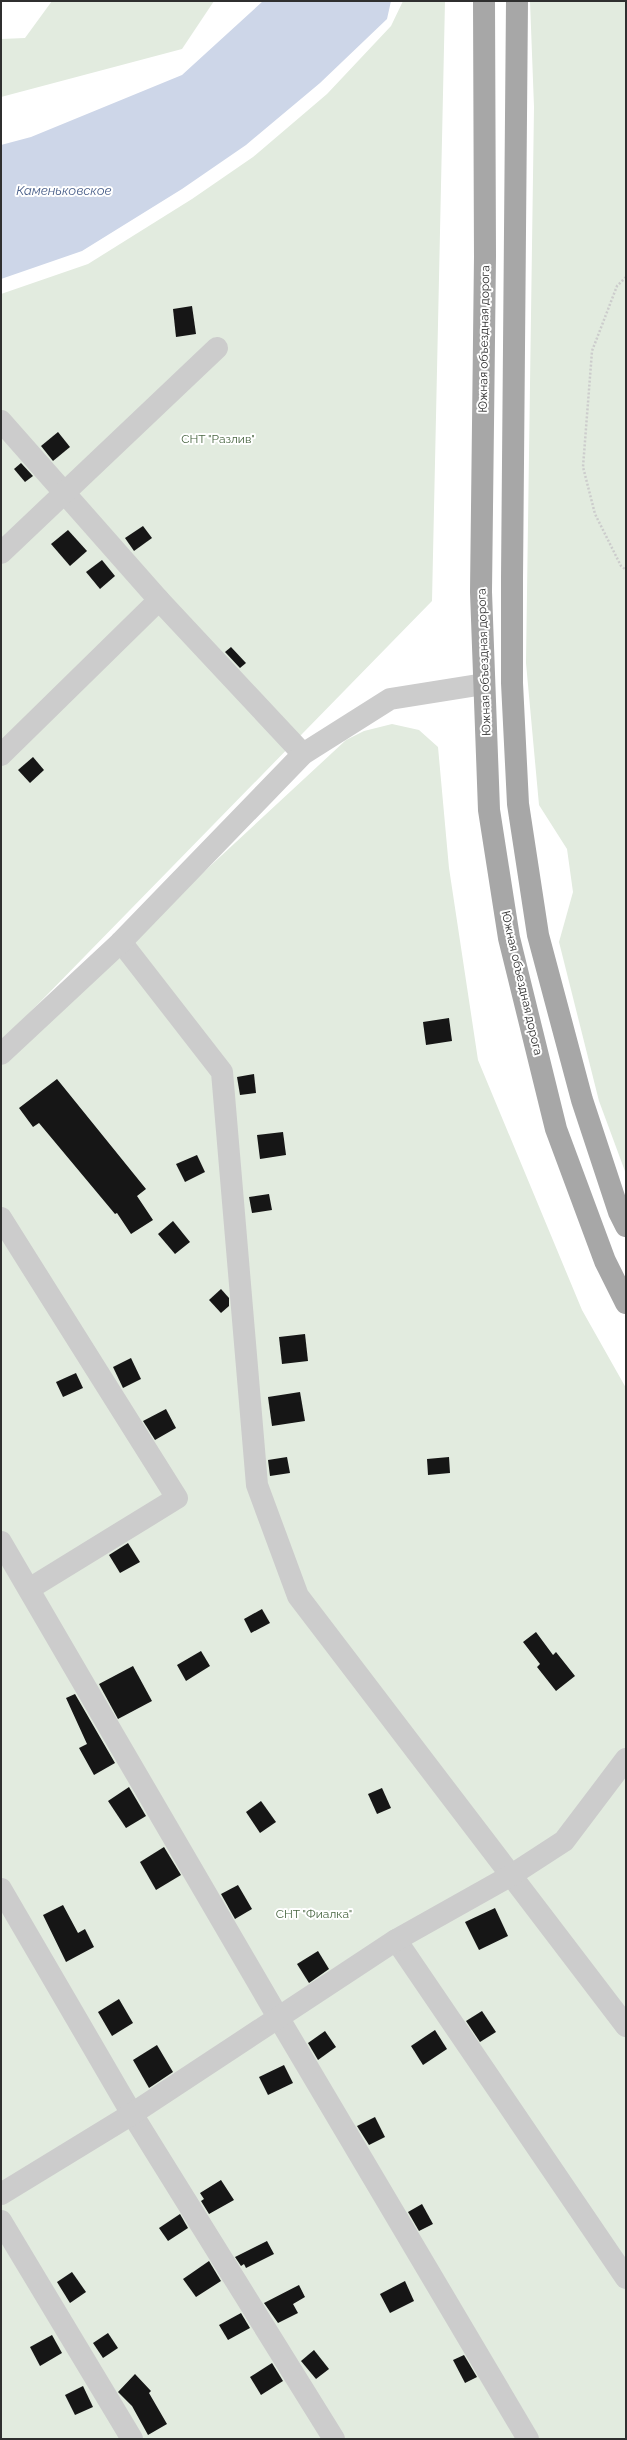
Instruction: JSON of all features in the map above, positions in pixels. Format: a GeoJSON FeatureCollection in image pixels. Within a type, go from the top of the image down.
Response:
{"type":"FeatureCollection","features":[{"type":"Feature","properties":{"kind":"main road","name":"Южная объездная дорога"},"geometry":{"type":"LineString","coordinates":[[484,1],[485,256],[482,584],[489,810],[509,938],[556,1128],[605,1260],[626,1303]]}},
{"type":"Feature","properties":{"kind":"main road"},"geometry":{"type":"LineString","coordinates":[[517,1],[512,683],[518,804],[538,935],[582,1100],[619,1212],[626,1226]]}},
{"type":"Feature","properties":{"kind":"main road"},"geometry":{"type":"LineString","coordinates":[[484,684],[512,683]]}},
{"type":"Feature","properties":{"kind":"main road"},"geometry":{"type":"LineString","coordinates":[[485,713],[514,712]]}},
{"type":"Feature","properties":{"kind":"street"},"geometry":{"type":"LineString","coordinates":[[1,553],[65,494],[217,348]]}},
{"type":"Feature","properties":{"kind":"street"},"geometry":{"type":"LineString","coordinates":[[1,421],[159,600],[303,754]]}},
{"type":"Feature","properties":{"kind":"street"},"geometry":{"type":"LineString","coordinates":[[1,756],[159,600]]}},
{"type":"Feature","properties":{"kind":"street"},"geometry":{"type":"LineString","coordinates":[[1,1054],[121,942],[303,754],[390,699],[484,684]]}},
{"type":"Feature","properties":{"kind":"street"},"geometry":{"type":"LineString","coordinates":[[121,942],[222,1072],[257,1485],[298,1596],[510,1876],[626,2026]]}},
{"type":"Feature","properties":{"kind":"street"},"geometry":{"type":"LineString","coordinates":[[1,1218],[177,1498],[29,1589]]}},
{"type":"Feature","properties":{"kind":"street"},"geometry":{"type":"LineString","coordinates":[[1,1542],[278,2017],[528,2439]]}},
{"type":"Feature","properties":{"kind":"street"},"geometry":{"type":"LineString","coordinates":[[1,2194],[132,2114],[396,1940],[510,1876],[564,1841],[626,1759]]}},
{"type":"Feature","properties":{"kind":"street"},"geometry":{"type":"LineString","coordinates":[[1,1889],[132,2114],[334,2439]]}},
{"type":"Feature","properties":{"kind":"street"},"geometry":{"type":"LineString","coordinates":[[396,1940],[626,2278]]}},
{"type":"Feature","properties":{"kind":"street"},"geometry":{"type":"LineString","coordinates":[[1,2221],[132,2439]]}},
{"type":"Feature","properties":{"kind":"path"},"geometry":{"type":"LineString","coordinates":[[626,277],[617,286],[592,351],[583,467],[595,514],[621,566],[626,570]]}},
{"type":"Feature","properties":{"kind":"green space"},"geometry":{"type":"Polygon","coordinates":[[[52,1],[214,1],[182,49],[1,97],[1,39],[25,38],[52,1]]]}},
{"type":"Feature","properties":{"kind":"green space","name":"СНТ \"Разлив\""},"geometry":{"type":"Polygon","coordinates":[[[403,1],[445,1],[432,601],[1,1042],[1,294],[88,264],[192,199],[253,157],[327,94],[391,26],[403,1]]]}},
{"type":"Feature","properties":{"kind":"green space"},"geometry":{"type":"Polygon","coordinates":[[[530,1],[626,1],[626,1174],[599,1101],[559,942],[573,892],[567,849],[539,805],[526,663],[534,107],[530,1]]]}},
{"type":"Feature","properties":{"kind":"green space","name":"СНТ \"Фиалка\""},"geometry":{"type":"Polygon","coordinates":[[[392,724],[419,730],[438,747],[449,868],[478,1060],[582,1310],[626,1388],[626,2439],[1,2439],[1,1060],[346,740],[364,731],[392,724]]]}},
{"type":"Feature","properties":{"kind":"water","name":"Каменьковское"},"geometry":{"type":"Polygon","coordinates":[[[263,1],[391,1],[387,19],[320,83],[246,145],[182,189],[82,251],[1,279],[1,145],[31,137],[182,75],[263,1]]]}},
{"type":"Feature","properties":{"kind":"building"},"geometry":{"type":"Polygon","coordinates":[[[192,306],[196,334],[176,337],[173,309],[192,306]]]}},
{"type":"Feature","properties":{"kind":"building"},"geometry":{"type":"Polygon","coordinates":[[[58,432],[70,447],[53,461],[41,446],[58,432]]]}},
{"type":"Feature","properties":{"kind":"building"},"geometry":{"type":"Polygon","coordinates":[[[21,463],[33,476],[25,482],[14,469],[21,463]]]}},
{"type":"Feature","properties":{"kind":"building"},"geometry":{"type":"Polygon","coordinates":[[[143,526],[152,538],[134,551],[125,538],[143,526]]]}},
{"type":"Feature","properties":{"kind":"building"},"geometry":{"type":"Polygon","coordinates":[[[68,530],[87,551],[70,566],[51,544],[68,530]]]}},
{"type":"Feature","properties":{"kind":"building"},"geometry":{"type":"Polygon","coordinates":[[[102,560],[115,576],[100,589],[86,572],[102,560]]]}},
{"type":"Feature","properties":{"kind":"building"},"geometry":{"type":"Polygon","coordinates":[[[231,647],[246,663],[240,668],[225,652],[231,647]]]}},
{"type":"Feature","properties":{"kind":"building"},"geometry":{"type":"Polygon","coordinates":[[[33,757],[44,770],[30,783],[18,770],[33,757]]]}},
{"type":"Feature","properties":{"kind":"building"},"geometry":{"type":"Polygon","coordinates":[[[449,1018],[452,1041],[426,1045],[423,1022],[449,1018]]]}},
{"type":"Feature","properties":{"kind":"building"},"geometry":{"type":"Polygon","coordinates":[[[254,1074],[256,1093],[240,1095],[237,1077],[254,1074]]]}},
{"type":"Feature","properties":{"kind":"building"},"geometry":{"type":"Polygon","coordinates":[[[57,1079],[146,1189],[137,1196],[153,1220],[131,1234],[117,1213],[115,1214],[39,1123],[33,1127],[19,1108],[57,1079]]]}},
{"type":"Feature","properties":{"kind":"building"},"geometry":{"type":"Polygon","coordinates":[[[283,1132],[286,1155],[260,1159],[257,1135],[283,1132]]]}},
{"type":"Feature","properties":{"kind":"building"},"geometry":{"type":"Polygon","coordinates":[[[197,1155],[205,1172],[185,1182],[176,1164],[197,1155]]]}},
{"type":"Feature","properties":{"kind":"building"},"geometry":{"type":"Polygon","coordinates":[[[269,1194],[272,1210],[252,1213],[249,1197],[269,1194]]]}},
{"type":"Feature","properties":{"kind":"building"},"geometry":{"type":"Polygon","coordinates":[[[173,1221],[190,1242],[175,1254],[158,1234],[173,1221]]]}},
{"type":"Feature","properties":{"kind":"building"},"geometry":{"type":"Polygon","coordinates":[[[221,1289],[229,1298],[229,1306],[221,1313],[209,1300],[221,1289]]]}},
{"type":"Feature","properties":{"kind":"building"},"geometry":{"type":"Polygon","coordinates":[[[305,1334],[308,1361],[282,1364],[279,1337],[305,1334]]]}},
{"type":"Feature","properties":{"kind":"building"},"geometry":{"type":"Polygon","coordinates":[[[131,1358],[141,1379],[123,1388],[113,1367],[131,1358]]]}},
{"type":"Feature","properties":{"kind":"building"},"geometry":{"type":"Polygon","coordinates":[[[76,1373],[83,1388],[63,1397],[56,1382],[76,1373]]]}},
{"type":"Feature","properties":{"kind":"building"},"geometry":{"type":"Polygon","coordinates":[[[300,1392],[305,1421],[272,1426],[268,1397],[300,1392]]]}},
{"type":"Feature","properties":{"kind":"building"},"geometry":{"type":"Polygon","coordinates":[[[166,1409],[176,1428],[155,1440],[143,1421],[166,1409]]]}},
{"type":"Feature","properties":{"kind":"building"},"geometry":{"type":"Polygon","coordinates":[[[287,1457],[290,1473],[270,1476],[268,1460],[287,1457]]]}},
{"type":"Feature","properties":{"kind":"building"},"geometry":{"type":"Polygon","coordinates":[[[449,1457],[450,1473],[428,1475],[427,1459],[449,1457]]]}},
{"type":"Feature","properties":{"kind":"building"},"geometry":{"type":"Polygon","coordinates":[[[128,1543],[140,1562],[120,1573],[109,1555],[128,1543]]]}},
{"type":"Feature","properties":{"kind":"building"},"geometry":{"type":"Polygon","coordinates":[[[262,1609],[270,1623],[251,1633],[244,1619],[262,1609]]]}},
{"type":"Feature","properties":{"kind":"building"},"geometry":{"type":"Polygon","coordinates":[[[536,1632],[553,1655],[556,1652],[575,1676],[556,1691],[537,1667],[540,1664],[523,1642],[536,1632]]]}},
{"type":"Feature","properties":{"kind":"building"},"geometry":{"type":"Polygon","coordinates":[[[201,1651],[210,1666],[186,1681],[177,1665],[201,1651]]]}},
{"type":"Feature","properties":{"kind":"building"},"geometry":{"type":"Polygon","coordinates":[[[133,1666],[152,1701],[118,1719],[99,1684],[133,1666]]]}},
{"type":"Feature","properties":{"kind":"building"},"geometry":{"type":"Polygon","coordinates":[[[75,1694],[115,1763],[94,1775],[79,1748],[87,1744],[66,1698],[75,1694]]]}},
{"type":"Feature","properties":{"kind":"building"},"geometry":{"type":"Polygon","coordinates":[[[129,1787],[146,1816],[126,1828],[108,1801],[129,1787]]]}},
{"type":"Feature","properties":{"kind":"building"},"geometry":{"type":"Polygon","coordinates":[[[382,1788],[391,1808],[377,1814],[368,1794],[382,1788]]]}},
{"type":"Feature","properties":{"kind":"building"},"geometry":{"type":"Polygon","coordinates":[[[261,1801],[276,1822],[260,1833],[246,1812],[261,1801]]]}},
{"type":"Feature","properties":{"kind":"building"},"geometry":{"type":"Polygon","coordinates":[[[164,1847],[181,1875],[156,1890],[140,1862],[164,1847]]]}},
{"type":"Feature","properties":{"kind":"building"},"geometry":{"type":"Polygon","coordinates":[[[238,1885],[252,1909],[235,1919],[221,1894],[238,1885]]]}},
{"type":"Feature","properties":{"kind":"building"},"geometry":{"type":"Polygon","coordinates":[[[63,1905],[78,1933],[85,1929],[94,1947],[66,1962],[43,1915],[63,1905]]]}},
{"type":"Feature","properties":{"kind":"building"},"geometry":{"type":"Polygon","coordinates":[[[495,1908],[508,1936],[479,1950],[465,1922],[495,1908]]]}},
{"type":"Feature","properties":{"kind":"building"},"geometry":{"type":"Polygon","coordinates":[[[318,1951],[329,1969],[309,1983],[297,1964],[318,1951]]]}},
{"type":"Feature","properties":{"kind":"building"},"geometry":{"type":"Polygon","coordinates":[[[119,1999],[133,2023],[112,2036],[98,2012],[119,1999]]]}},
{"type":"Feature","properties":{"kind":"building"},"geometry":{"type":"Polygon","coordinates":[[[482,2011],[496,2032],[480,2042],[466,2021],[482,2011]]]}},
{"type":"Feature","properties":{"kind":"building"},"geometry":{"type":"Polygon","coordinates":[[[435,2030],[447,2049],[423,2065],[411,2046],[435,2030]]]}},
{"type":"Feature","properties":{"kind":"building"},"geometry":{"type":"Polygon","coordinates":[[[325,2031],[336,2047],[318,2060],[308,2043],[325,2031]]]}},
{"type":"Feature","properties":{"kind":"building"},"geometry":{"type":"Polygon","coordinates":[[[157,2045],[173,2072],[149,2088],[133,2060],[157,2045]]]}},
{"type":"Feature","properties":{"kind":"building"},"geometry":{"type":"Polygon","coordinates":[[[284,2065],[293,2083],[268,2095],[259,2077],[284,2065]]]}},
{"type":"Feature","properties":{"kind":"building"},"geometry":{"type":"Polygon","coordinates":[[[375,2117],[385,2137],[369,2145],[357,2126],[375,2117]]]}},
{"type":"Feature","properties":{"kind":"building"},"geometry":{"type":"Polygon","coordinates":[[[221,2180],[234,2200],[209,2214],[201,2201],[204,2199],[200,2193],[221,2180]]]}},
{"type":"Feature","properties":{"kind":"building"},"geometry":{"type":"Polygon","coordinates":[[[422,2204],[433,2224],[419,2231],[408,2212],[422,2204]]]}},
{"type":"Feature","properties":{"kind":"building"},"geometry":{"type":"Polygon","coordinates":[[[180,2214],[188,2228],[168,2241],[159,2228],[180,2214]]]}},
{"type":"Feature","properties":{"kind":"building"},"geometry":{"type":"Polygon","coordinates":[[[267,2241],[274,2254],[246,2268],[244,2264],[241,2266],[235,2257],[267,2241]]]}},
{"type":"Feature","properties":{"kind":"building"},"geometry":{"type":"Polygon","coordinates":[[[209,2261],[221,2281],[196,2297],[183,2279],[209,2261]]]}},
{"type":"Feature","properties":{"kind":"building"},"geometry":{"type":"Polygon","coordinates":[[[72,2272],[86,2292],[70,2303],[57,2282],[72,2272]]]}},
{"type":"Feature","properties":{"kind":"building"},"geometry":{"type":"Polygon","coordinates":[[[405,2281],[414,2301],[390,2313],[380,2294],[405,2281]]]}},
{"type":"Feature","properties":{"kind":"building"},"geometry":{"type":"Polygon","coordinates":[[[299,2285],[305,2297],[293,2304],[298,2313],[278,2323],[264,2303],[299,2285]]]}},
{"type":"Feature","properties":{"kind":"building"},"geometry":{"type":"Polygon","coordinates":[[[241,2313],[250,2328],[228,2340],[219,2325],[241,2313]]]}},
{"type":"Feature","properties":{"kind":"building"},"geometry":{"type":"Polygon","coordinates":[[[108,2333],[118,2348],[103,2358],[93,2343],[108,2333]]]}},
{"type":"Feature","properties":{"kind":"building"},"geometry":{"type":"Polygon","coordinates":[[[52,2335],[62,2353],[40,2366],[30,2347],[52,2335]]]}},
{"type":"Feature","properties":{"kind":"building"},"geometry":{"type":"Polygon","coordinates":[[[314,2350],[329,2369],[316,2379],[301,2361],[314,2350]]]}},
{"type":"Feature","properties":{"kind":"building"},"geometry":{"type":"Polygon","coordinates":[[[464,2355],[477,2377],[465,2383],[453,2360],[464,2355]]]}},
{"type":"Feature","properties":{"kind":"building"},"geometry":{"type":"Polygon","coordinates":[[[272,2363],[283,2381],[261,2395],[250,2377],[272,2363]]]}},
{"type":"Feature","properties":{"kind":"building"},"geometry":{"type":"Polygon","coordinates":[[[135,2374],[151,2391],[149,2393],[167,2424],[148,2435],[132,2406],[118,2392],[135,2374]]]}},
{"type":"Feature","properties":{"kind":"building"},"geometry":{"type":"Polygon","coordinates":[[[83,2386],[93,2407],[75,2415],[65,2395],[83,2386]]]}}]}
